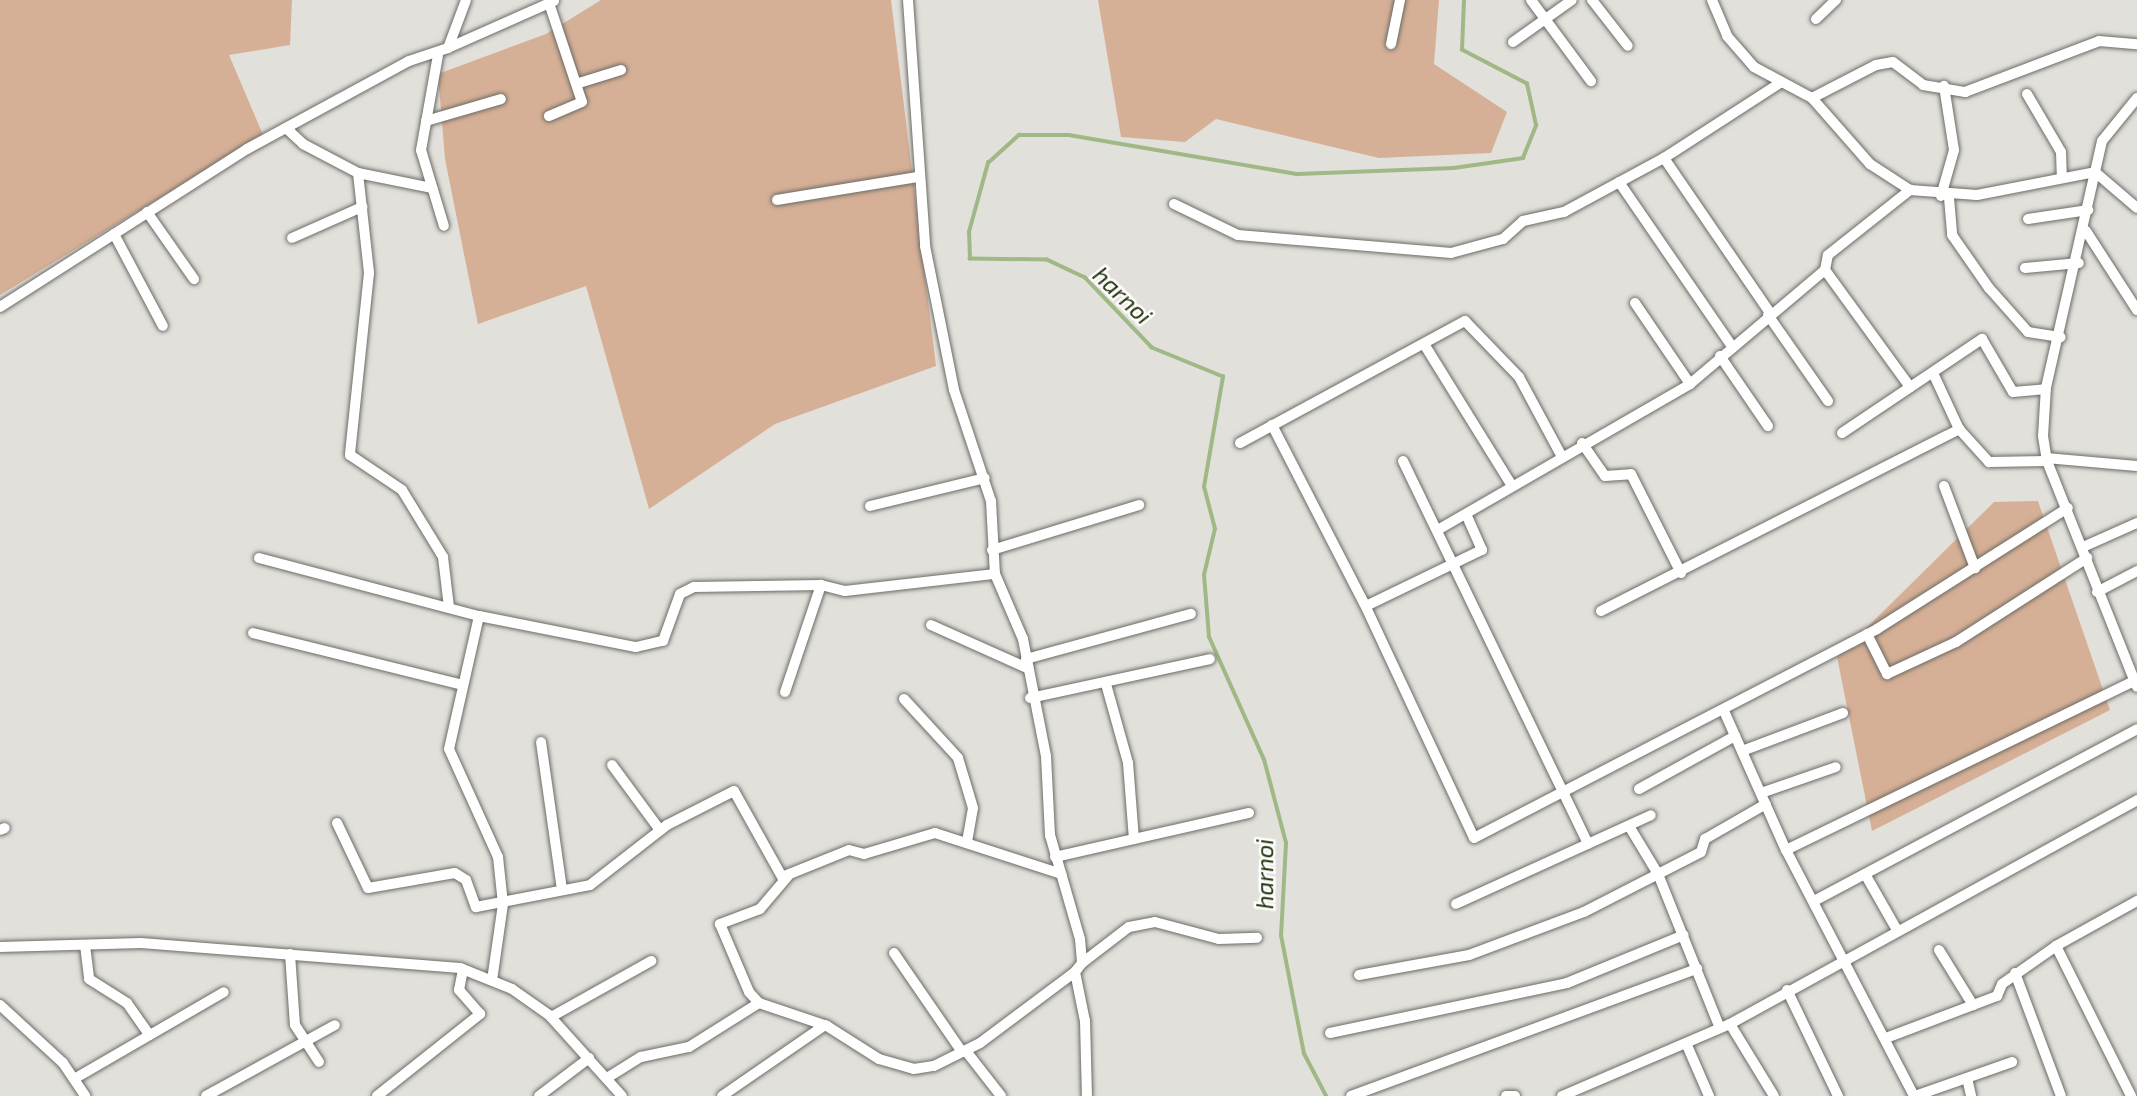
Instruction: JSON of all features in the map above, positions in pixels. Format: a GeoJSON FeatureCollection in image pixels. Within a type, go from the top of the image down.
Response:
{"type":"FeatureCollection","features":[{"type":"Feature","properties":{"kind":"street"},"geometry":{"type":"LineString","coordinates":[[444,226],[421,150],[443,51],[466,0]]}},
{"type":"Feature","properties":{"kind":"street"},"geometry":{"type":"LineString","coordinates":[[908,0],[918,177],[954,390],[985,478],[995,574],[1026,664],[1030,698],[1046,756],[1055,857],[1061,874],[1085,1021],[1082,1067],[1087,1096]]}},
{"type":"Feature","properties":{"kind":"street"},"geometry":{"type":"LineString","coordinates":[[1391,44],[1400,0]]}},
{"type":"Feature","properties":{"kind":"street"},"geometry":{"type":"LineString","coordinates":[[1531,0],[1591,81]]}},
{"type":"Feature","properties":{"kind":"street"},"geometry":{"type":"LineString","coordinates":[[1513,42],[1572,0]]}},
{"type":"Feature","properties":{"kind":"street"},"geometry":{"type":"LineString","coordinates":[[1592,0],[1628,46]]}},
{"type":"Feature","properties":{"kind":"street"},"geometry":{"type":"LineString","coordinates":[[1712,0],[1727,36],[1780,83],[1812,98],[1870,164],[1910,190],[1945,197],[2062,175],[2095,172],[2137,208]]}},
{"type":"Feature","properties":{"kind":"street"},"geometry":{"type":"LineString","coordinates":[[1816,19],[1836,0]]}},
{"type":"Feature","properties":{"kind":"street"},"geometry":{"type":"LineString","coordinates":[[0,307],[147,212],[286,128],[409,61],[443,51],[553,1],[579,83],[581,106],[549,116]]}},
{"type":"Feature","properties":{"kind":"street"},"geometry":{"type":"LineString","coordinates":[[1812,98],[1844,76],[1893,62],[1923,85],[1944,86],[1965,92],[2099,41],[2137,44]]}},
{"type":"Feature","properties":{"kind":"street"},"geometry":{"type":"LineString","coordinates":[[579,83],[621,71]]}},
{"type":"Feature","properties":{"kind":"street"},"geometry":{"type":"LineString","coordinates":[[1174,204],[1238,235],[1451,253],[1503,239],[1522,221],[1564,212],[1664,158],[1780,83]]}},
{"type":"Feature","properties":{"kind":"street"},"geometry":{"type":"LineString","coordinates":[[1944,86],[1954,150],[1945,197],[1952,235],[1990,288],[2028,332],[2061,337]]}},
{"type":"Feature","properties":{"kind":"street"},"geometry":{"type":"LineString","coordinates":[[2027,94],[2061,152],[2062,175]]}},
{"type":"Feature","properties":{"kind":"street"},"geometry":{"type":"LineString","coordinates":[[1786,850],[2136,684],[2096,593],[2085,553],[2046,460],[2046,389],[2087,231],[2088,211],[2102,141],[2137,98]]}},
{"type":"Feature","properties":{"kind":"street"},"geometry":{"type":"LineString","coordinates":[[426,121],[501,99]]}},
{"type":"Feature","properties":{"kind":"street"},"geometry":{"type":"LineString","coordinates":[[286,128],[303,145],[358,173],[432,188]]}},
{"type":"Feature","properties":{"kind":"street"},"geometry":{"type":"LineString","coordinates":[[1664,158],[1828,401]]}},
{"type":"Feature","properties":{"kind":"street"},"geometry":{"type":"LineString","coordinates":[[358,173],[369,273],[350,456],[402,490],[443,557],[450,607]]}},
{"type":"Feature","properties":{"kind":"street"},"geometry":{"type":"LineString","coordinates":[[777,200],[918,177]]}},
{"type":"Feature","properties":{"kind":"street"},"geometry":{"type":"LineString","coordinates":[[1619,182],[1731,345]]}},
{"type":"Feature","properties":{"kind":"street"},"geometry":{"type":"LineString","coordinates":[[1441,528],[1562,454],[1690,384],[1731,345],[1825,270],[1828,255],[1910,190]]}},
{"type":"Feature","properties":{"kind":"street"},"geometry":{"type":"LineString","coordinates":[[292,238],[362,207]]}},
{"type":"Feature","properties":{"kind":"street"},"geometry":{"type":"LineString","coordinates":[[2028,219],[2088,211]]}},
{"type":"Feature","properties":{"kind":"street"},"geometry":{"type":"LineString","coordinates":[[147,212],[194,279]]}},
{"type":"Feature","properties":{"kind":"street"},"geometry":{"type":"LineString","coordinates":[[2087,231],[2137,310]]}},
{"type":"Feature","properties":{"kind":"street"},"geometry":{"type":"LineString","coordinates":[[114,234],[163,326]]}},
{"type":"Feature","properties":{"kind":"street"},"geometry":{"type":"LineString","coordinates":[[2025,268],[2079,262]]}},
{"type":"Feature","properties":{"kind":"street"},"geometry":{"type":"LineString","coordinates":[[1825,270],[1910,387]]}},
{"type":"Feature","properties":{"kind":"street"},"geometry":{"type":"LineString","coordinates":[[1635,303],[1690,384]]}},
{"type":"Feature","properties":{"kind":"street"},"geometry":{"type":"LineString","coordinates":[[1240,443],[1469,322],[1519,377],[1562,454]]}},
{"type":"Feature","properties":{"kind":"street"},"geometry":{"type":"LineString","coordinates":[[1842,433],[1982,339],[2013,392],[2046,389]]}},
{"type":"Feature","properties":{"kind":"street"},"geometry":{"type":"LineString","coordinates":[[1424,344],[1512,486]]}},
{"type":"Feature","properties":{"kind":"street"},"geometry":{"type":"LineString","coordinates":[[1720,356],[1768,426]]}},
{"type":"Feature","properties":{"kind":"street"},"geometry":{"type":"LineString","coordinates":[[1933,373],[1959,429],[1989,462],[2046,460],[2137,466]]}},
{"type":"Feature","properties":{"kind":"street"},"geometry":{"type":"LineString","coordinates":[[1272,425],[1366,606],[1469,836],[1562,793],[1724,711],[1867,634],[2067,508]]}},
{"type":"Feature","properties":{"kind":"street"},"geometry":{"type":"LineString","coordinates":[[1601,611],[1681,573],[1959,429]]}},
{"type":"Feature","properties":{"kind":"street"},"geometry":{"type":"LineString","coordinates":[[1582,443],[1605,477],[1631,474],[1681,573]]}},
{"type":"Feature","properties":{"kind":"street"},"geometry":{"type":"LineString","coordinates":[[1403,461],[1441,528],[1450,566],[1588,844]]}},
{"type":"Feature","properties":{"kind":"street"},"geometry":{"type":"LineString","coordinates":[[870,506],[985,478]]}},
{"type":"Feature","properties":{"kind":"street"},"geometry":{"type":"LineString","coordinates":[[1944,486],[1975,568]]}},
{"type":"Feature","properties":{"kind":"street"},"geometry":{"type":"LineString","coordinates":[[992,550],[1139,505]]}},
{"type":"Feature","properties":{"kind":"street"},"geometry":{"type":"LineString","coordinates":[[1366,606],[1482,550],[1466,514]]}},
{"type":"Feature","properties":{"kind":"street"},"geometry":{"type":"LineString","coordinates":[[1867,634],[1887,674],[1956,642],[2085,553],[2137,523]]}},
{"type":"Feature","properties":{"kind":"street"},"geometry":{"type":"LineString","coordinates":[[259,558],[479,616],[654,647],[669,634],[685,590],[821,585],[845,591],[995,574]]}},
{"type":"Feature","properties":{"kind":"street"},"geometry":{"type":"LineString","coordinates":[[2096,593],[2137,571]]}},
{"type":"Feature","properties":{"kind":"street"},"geometry":{"type":"LineString","coordinates":[[785,692],[821,585]]}},
{"type":"Feature","properties":{"kind":"street"},"geometry":{"type":"LineString","coordinates":[[931,625],[1026,664],[1191,614]]}},
{"type":"Feature","properties":{"kind":"street"},"geometry":{"type":"LineString","coordinates":[[479,616],[463,685],[451,761],[498,857],[503,904],[492,980]]}},
{"type":"Feature","properties":{"kind":"street"},"geometry":{"type":"LineString","coordinates":[[253,633],[463,685]]}},
{"type":"Feature","properties":{"kind":"street"},"geometry":{"type":"LineString","coordinates":[[2125,662],[2137,656]]}},
{"type":"Feature","properties":{"kind":"street"},"geometry":{"type":"LineString","coordinates":[[1030,698],[1106,684],[1210,659]]}},
{"type":"Feature","properties":{"kind":"street"},"geometry":{"type":"LineString","coordinates":[[1106,684],[1128,762],[1134,839]]}},
{"type":"Feature","properties":{"kind":"street"},"geometry":{"type":"LineString","coordinates":[[904,699],[958,758],[973,808],[967,841]]}},
{"type":"Feature","properties":{"kind":"street"},"geometry":{"type":"LineString","coordinates":[[1724,711],[1786,850],[1847,957],[1914,1096],[2012,1062]]}},
{"type":"Feature","properties":{"kind":"street"},"geometry":{"type":"LineString","coordinates":[[1742,751],[1843,713]]}},
{"type":"Feature","properties":{"kind":"street"},"geometry":{"type":"LineString","coordinates":[[1814,901],[2137,729]]}},
{"type":"Feature","properties":{"kind":"street"},"geometry":{"type":"LineString","coordinates":[[1639,789],[1735,736]]}},
{"type":"Feature","properties":{"kind":"street"},"geometry":{"type":"LineString","coordinates":[[541,742],[562,890]]}},
{"type":"Feature","properties":{"kind":"street"},"geometry":{"type":"LineString","coordinates":[[612,765],[660,830]]}},
{"type":"Feature","properties":{"kind":"street"},"geometry":{"type":"LineString","coordinates":[[1359,975],[1512,942],[1627,893],[1764,799],[1836,767]]}},
{"type":"Feature","properties":{"kind":"street"},"geometry":{"type":"LineString","coordinates":[[337,823],[368,888],[455,873],[466,880],[476,907],[503,904],[590,885],[660,830],[734,791],[782,877],[849,850],[864,854],[936,833],[1061,874]]}},
{"type":"Feature","properties":{"kind":"street"},"geometry":{"type":"LineString","coordinates":[[1562,1096],[1725,1026],[2137,800]]}},
{"type":"Feature","properties":{"kind":"street"},"geometry":{"type":"LineString","coordinates":[[1055,857],[1249,813]]}},
{"type":"Feature","properties":{"kind":"street"},"geometry":{"type":"LineString","coordinates":[[1457,904],[1651,815]]}},
{"type":"Feature","properties":{"kind":"street"},"geometry":{"type":"LineString","coordinates":[[1629,826],[1658,874],[1697,969],[1725,1026],[1774,1096]]}},
{"type":"Feature","properties":{"kind":"street"},"geometry":{"type":"LineString","coordinates":[[1865,874],[1898,930]]}},
{"type":"Feature","properties":{"kind":"street"},"geometry":{"type":"LineString","coordinates":[[788,876],[760,909],[719,926],[759,1003],[825,1025],[879,1059],[914,1069],[964,1051],[1129,927],[1155,922],[1219,939],[1257,938]]}},
{"type":"Feature","properties":{"kind":"street"},"geometry":{"type":"LineString","coordinates":[[1886,1038],[1997,996],[2015,973],[2056,946],[2137,901]]}},
{"type":"Feature","properties":{"kind":"street"},"geometry":{"type":"LineString","coordinates":[[1330,1033],[1567,983],[1684,935]]}},
{"type":"Feature","properties":{"kind":"street"},"geometry":{"type":"LineString","coordinates":[[0,947],[85,945],[290,954],[463,969],[492,980],[551,1017],[622,1096]]}},
{"type":"Feature","properties":{"kind":"street"},"geometry":{"type":"LineString","coordinates":[[85,945],[89,979],[127,1003],[149,1035]]}},
{"type":"Feature","properties":{"kind":"street"},"geometry":{"type":"LineString","coordinates":[[2056,946],[2131,1096]]}},
{"type":"Feature","properties":{"kind":"street"},"geometry":{"type":"LineString","coordinates":[[1939,950],[1973,1005]]}},
{"type":"Feature","properties":{"kind":"street"},"geometry":{"type":"LineString","coordinates":[[894,953],[964,1051],[1001,1096]]}},
{"type":"Feature","properties":{"kind":"street"},"geometry":{"type":"LineString","coordinates":[[290,954],[295,1025],[319,1062]]}},
{"type":"Feature","properties":{"kind":"street"},"geometry":{"type":"LineString","coordinates":[[551,1017],[651,961]]}},
{"type":"Feature","properties":{"kind":"street"},"geometry":{"type":"LineString","coordinates":[[377,1096],[480,1014],[459,990],[463,969]]}},
{"type":"Feature","properties":{"kind":"street"},"geometry":{"type":"LineString","coordinates":[[1351,1096],[1697,969]]}},
{"type":"Feature","properties":{"kind":"street"},"geometry":{"type":"LineString","coordinates":[[2015,973],[2061,1096]]}},
{"type":"Feature","properties":{"kind":"street"},"geometry":{"type":"LineString","coordinates":[[1787,990],[1838,1096]]}},
{"type":"Feature","properties":{"kind":"street"},"geometry":{"type":"LineString","coordinates":[[74,1079],[224,992]]}},
{"type":"Feature","properties":{"kind":"street"},"geometry":{"type":"LineString","coordinates":[[607,1078],[641,1057],[689,1047],[759,1003]]}},
{"type":"Feature","properties":{"kind":"street"},"geometry":{"type":"LineString","coordinates":[[0,1005],[74,1079],[85,1096]]}},
{"type":"Feature","properties":{"kind":"street"},"geometry":{"type":"LineString","coordinates":[[206,1096],[335,1025]]}},
{"type":"Feature","properties":{"kind":"street"},"geometry":{"type":"LineString","coordinates":[[722,1096],[825,1025]]}},
{"type":"Feature","properties":{"kind":"street"},"geometry":{"type":"LineString","coordinates":[[1686,1042],[1705,1095]]}},
{"type":"Feature","properties":{"kind":"street"},"geometry":{"type":"LineString","coordinates":[[539,1096],[589,1058]]}},
{"type":"Feature","properties":{"kind":"street"},"geometry":{"type":"LineString","coordinates":[[1967,1078],[1971,1096]]}},
{"type":"Feature","properties":{"kind":"street"},"geometry":{"type":"LineString","coordinates":[[1506,1096],[1515,1096]]}},
{"type":"Feature","properties":{"kind":"shaded area"},"geometry":{"type":"Polygon","coordinates":[[[0,0],[292,0],[290,45],[229,55],[263,135],[0,295],[0,0]]]}},
{"type":"Feature","properties":{"kind":"shaded area"},"geometry":{"type":"Polygon","coordinates":[[[601,0],[891,0],[936,366],[775,424],[649,509],[586,286],[478,324],[445,159],[438,74],[546,34],[601,0]]]}},
{"type":"Feature","properties":{"kind":"shaded area"},"geometry":{"type":"Polygon","coordinates":[[[1098,0],[1439,0],[1434,64],[1507,112],[1491,153],[1379,158],[1216,119],[1185,142],[1121,137],[1098,0]]]}},
{"type":"Feature","properties":{"kind":"shaded area"},"geometry":{"type":"Polygon","coordinates":[[[2038,501],[2110,710],[1872,831],[1837,657],[1994,502],[2038,501]]]}},
{"type":"Feature","properties":{"kind":"waterway","name":"harnoi"},"geometry":{"type":"LineString","coordinates":[[1326,1096],[1304,1054],[1281,936],[1286,843],[1264,760],[1209,637],[1204,575],[1215,529],[1204,487],[1223,377],[1152,348],[1085,278],[1047,260],[970,259],[969,232],[988,163],[1019,135],[1069,135],[1298,174],[1454,168],[1523,158],[1536,125],[1527,84],[1462,50],[1464,0]]}}]}
